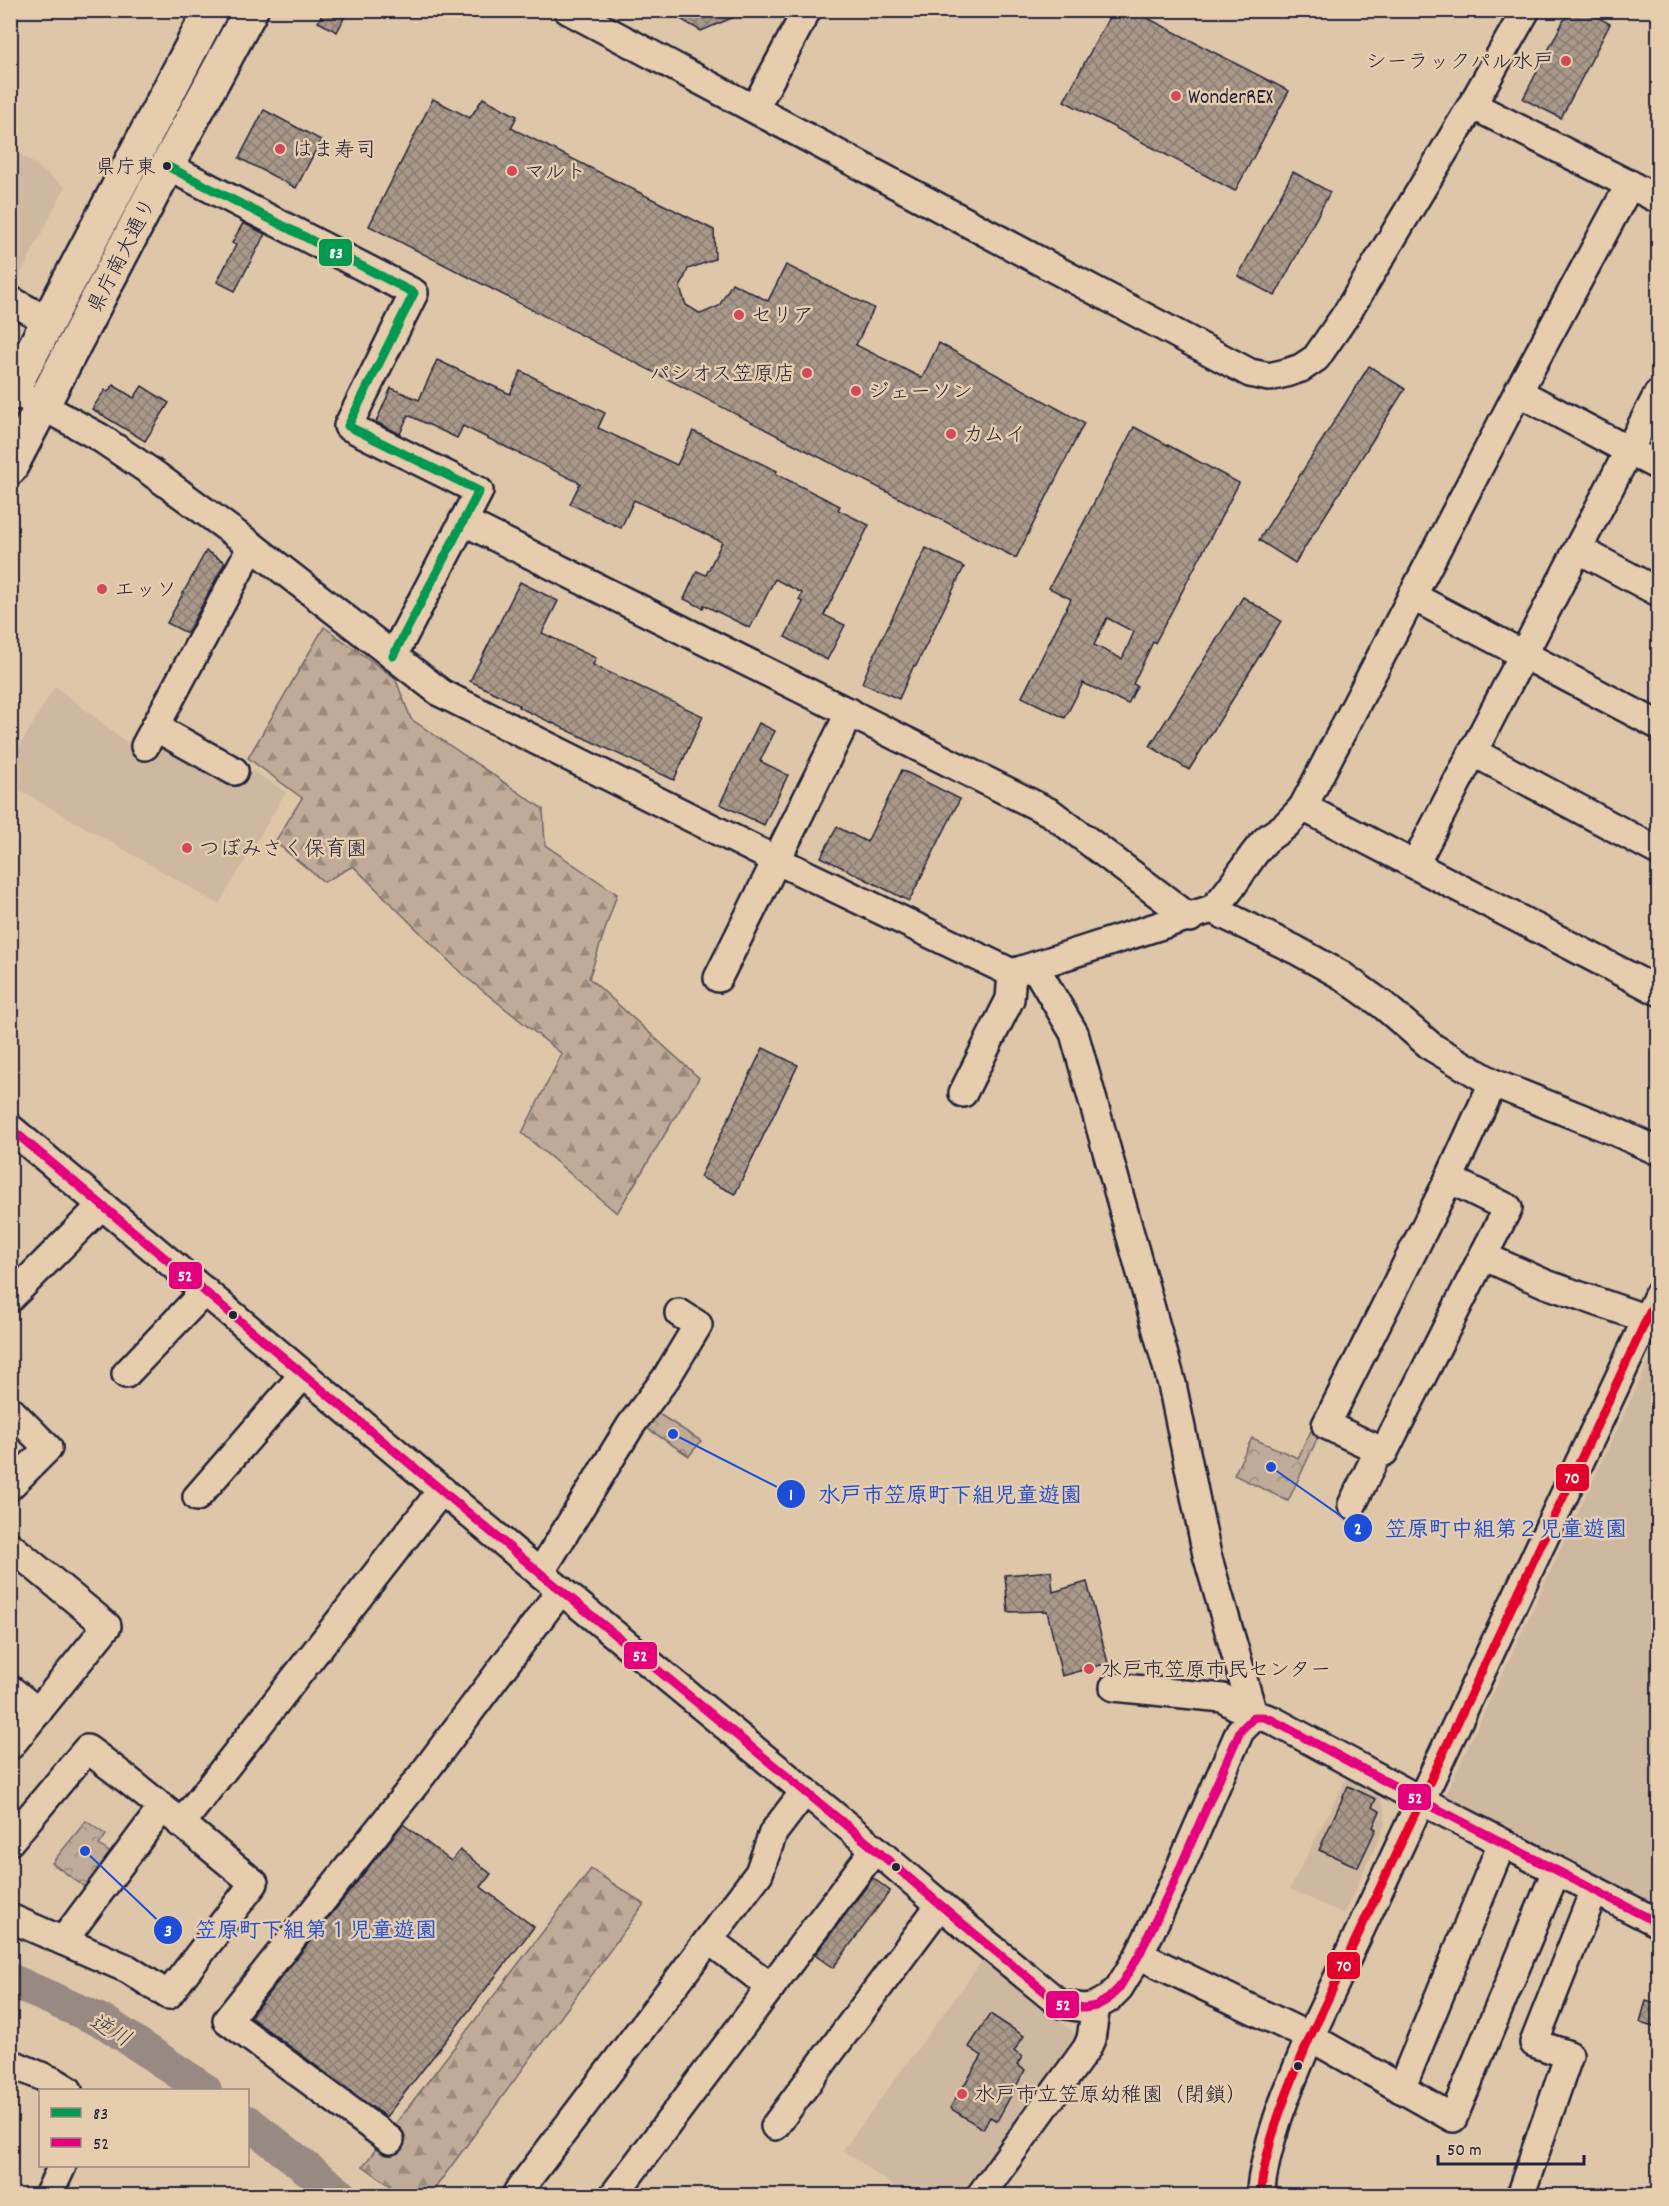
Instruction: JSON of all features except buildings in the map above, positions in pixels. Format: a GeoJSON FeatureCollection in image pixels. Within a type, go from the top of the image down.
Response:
{"type":"FeatureCollection","features":[{"type":"Feature","properties":{"kind":"main road","name":"県庁南大通り"},"geometry":{"type":"LineString","coordinates":[[11,392],[212,10]]}},
{"type":"Feature","properties":{"kind":"main road","name":"県庁南大通り"},"geometry":{"type":"LineString","coordinates":[[10,468],[250,10]]}},
{"type":"Feature","properties":{"kind":"street"},"geometry":{"type":"LineString","coordinates":[[568,10],[1250,373],[1269,377],[1301,368],[1316,358],[1347,313],[1472,105],[1526,10]]}},
{"type":"Feature","properties":{"kind":"street"},"geometry":{"type":"LineString","coordinates":[[755,108],[807,10]]}},
{"type":"Feature","properties":{"kind":"street"},"geometry":{"type":"LineString","coordinates":[[1472,105],[1659,199]]}},
{"type":"Feature","properties":{"kind":"street"},"geometry":{"type":"LineString","coordinates":[[167,166],[414,293],[348,426],[479,491],[393,656]]}},
{"type":"Feature","properties":{"kind":"street"},"geometry":{"type":"LineString","coordinates":[[963,1093],[1024,970],[1201,914],[1223,900],[1265,840],[1286,825],[1303,807],[1518,392],[1630,184]]}},
{"type":"Feature","properties":{"kind":"street"},"geometry":{"type":"LineString","coordinates":[[10,300],[48,321]]}},
{"type":"Feature","properties":{"kind":"street"},"geometry":{"type":"LineString","coordinates":[[11,392],[44,406],[99,437],[142,466],[252,546],[441,693],[776,860],[1024,970],[1074,1034],[1172,1384],[1206,1555],[1254,1717]]}},
{"type":"Feature","properties":{"kind":"street"},"geometry":{"type":"LineString","coordinates":[[1518,392],[1659,466]]}},
{"type":"Feature","properties":{"kind":"street"},"geometry":{"type":"LineString","coordinates":[[1415,864],[1659,394]]}},
{"type":"Feature","properties":{"kind":"street"},"geometry":{"type":"LineString","coordinates":[[463,521],[1051,813],[1201,914],[1296,950],[1341,975],[1383,1005],[1432,1047],[1493,1083],[1659,1151]]}},
{"type":"Feature","properties":{"kind":"street"},"geometry":{"type":"LineString","coordinates":[[234,771],[150,736],[252,546]]}},
{"type":"Feature","properties":{"kind":"street"},"geometry":{"type":"LineString","coordinates":[[1578,549],[1659,592]]}},
{"type":"Feature","properties":{"kind":"street"},"geometry":{"type":"LineString","coordinates":[[1412,596],[1659,725]]}},
{"type":"Feature","properties":{"kind":"street"},"geometry":{"type":"LineString","coordinates":[[718,978],[850,712]]}},
{"type":"Feature","properties":{"kind":"street"},"geometry":{"type":"LineString","coordinates":[[1473,752],[1659,851]]}},
{"type":"Feature","properties":{"kind":"street"},"geometry":{"type":"LineString","coordinates":[[1303,807],[1659,991]]}},
{"type":"Feature","properties":{"kind":"street"},"geometry":{"type":"LineString","coordinates":[[1449,1179],[1508,1208],[1384,1452],[1326,1425],[1449,1179],[1493,1083]]}},
{"type":"Feature","properties":{"kind":"street"},"geometry":{"type":"LineString","coordinates":[[10,1128],[540,1573],[1060,2004],[1084,2008],[1096,2006],[1108,1999],[1119,1988],[1139,1955],[1174,1882],[1240,1731],[1254,1717]]}},
{"type":"Feature","properties":{"kind":"street"},"geometry":{"type":"LineString","coordinates":[[10,1298],[102,1205]]}},
{"type":"Feature","properties":{"kind":"street"},"geometry":{"type":"LineString","coordinates":[[1260,2196],[1270,2144],[1281,2105],[1310,2037],[1653,1307],[1546,1284],[1483,1256]]}},
{"type":"Feature","properties":{"kind":"street"},"geometry":{"type":"LineString","coordinates":[[126,1374],[205,1291]]}},
{"type":"Feature","properties":{"kind":"street"},"geometry":{"type":"LineString","coordinates":[[540,1573],[631,1425],[666,1378],[698,1325],[679,1313]]}},
{"type":"Feature","properties":{"kind":"street"},"geometry":{"type":"LineString","coordinates":[[197,1497],[303,1375]]}},
{"type":"Feature","properties":{"kind":"street"},"geometry":{"type":"LineString","coordinates":[[10,1410],[48,1448],[10,1486]]}},
{"type":"Feature","properties":{"kind":"street"},"geometry":{"type":"LineString","coordinates":[[1352,1505],[1379,1450]]}},
{"type":"Feature","properties":{"kind":"street"},"geometry":{"type":"LineString","coordinates":[[63,1941],[171,1816],[442,1490]]}},
{"type":"Feature","properties":{"kind":"street"},"geometry":{"type":"LineString","coordinates":[[10,1546],[107,1626],[10,1746]]}},
{"type":"Feature","properties":{"kind":"street"},"geometry":{"type":"LineString","coordinates":[[390,2140],[227,2020],[419,1779],[561,1590]]}},
{"type":"Feature","properties":{"kind":"street"},"geometry":{"type":"LineString","coordinates":[[1114,1687],[1223,1698],[1254,1717],[1272,1720],[1502,1843],[1659,1923]]}},
{"type":"Feature","properties":{"kind":"street"},"geometry":{"type":"LineString","coordinates":[[10,1689],[38,1712]]}},
{"type":"Feature","properties":{"kind":"street"},"geometry":{"type":"LineString","coordinates":[[10,1918],[128,1969],[168,1995],[254,1883],[135,1784],[87,1749],[15,1825]]}},
{"type":"Feature","properties":{"kind":"street"},"geometry":{"type":"LineString","coordinates":[[520,2196],[517,2193],[759,1873],[773,1833],[805,1791]]}},
{"type":"Feature","properties":{"kind":"street"},"geometry":{"type":"LineString","coordinates":[[1401,2089],[1502,1843]]}},
{"type":"Feature","properties":{"kind":"street"},"geometry":{"type":"LineString","coordinates":[[613,2196],[875,1849]]}},
{"type":"Feature","properties":{"kind":"street"},"geometry":{"type":"LineString","coordinates":[[1139,1955],[1310,2037],[1453,2118],[1556,1871]]}},
{"type":"Feature","properties":{"kind":"street"},"geometry":{"type":"LineString","coordinates":[[1520,2196],[1569,2055],[1534,2043],[1594,1891]]}},
{"type":"Feature","properties":{"kind":"street"},"geometry":{"type":"LineString","coordinates":[[775,2126],[940,1905]]}},
{"type":"Feature","properties":{"kind":"street"},"geometry":{"type":"LineString","coordinates":[[709,1940],[771,1987]]}},
{"type":"Feature","properties":{"kind":"street"},"geometry":{"type":"LineString","coordinates":[[980,2196],[1087,2048],[1091,2039],[1096,2006]]}},
{"type":"Feature","properties":{"kind":"street"},"geometry":{"type":"LineString","coordinates":[[10,2063],[55,2082],[65,2089]]}},
{"type":"Feature","properties":{"kind":"street"},"geometry":{"type":"LineString","coordinates":[[48,2196],[62,2167]]}},
{"type":"Feature","properties":{"kind":"shaded area"},"geometry":{"type":"Polygon","coordinates":[[[11,147],[65,187],[11,293],[11,147]]]}},
{"type":"Feature","properties":{"kind":"shaded area","name":"つぼみさく保育園"},"geometry":{"type":"Polygon","coordinates":[[[55,686],[134,748],[138,741],[157,754],[164,743],[243,765],[286,792],[219,904],[11,785],[11,761],[55,686]]]}},
{"type":"Feature","properties":{"kind":"shaded area"},"geometry":{"type":"Polygon","coordinates":[[[1658,1342],[1658,1906],[1445,1796],[1658,1342]]]}},
{"type":"Feature","properties":{"kind":"shaded area"},"geometry":{"type":"Polygon","coordinates":[[[1347,1777],[1375,1791],[1385,1811],[1385,1824],[1344,1914],[1290,1889],[1347,1777]]]}},
{"type":"Feature","properties":{"kind":"shaded area","name":"水戸市立笠原幼稚園（閉鎖）"},"geometry":{"type":"Polygon","coordinates":[[[983,1960],[1081,2038],[968,2195],[906,2195],[843,2150],[983,1960]]]}},
{"type":"Feature","properties":{"kind":"shaded area"},"geometry":{"type":"Polygon","coordinates":[[[10,1973],[110,2018],[104,2029],[11,1986],[10,1973]]]}},
{"type":"Feature","properties":{"kind":"green space"},"geometry":{"type":"Polygon","coordinates":[[[324,627],[395,678],[411,719],[543,809],[545,845],[617,894],[589,978],[699,1078],[617,1213],[522,1133],[562,1054],[462,974],[353,866],[324,882],[275,842],[302,798],[248,758],[324,627]]]}},
{"type":"Feature","properties":{"kind":"green space"},"geometry":{"type":"Polygon","coordinates":[[[656,1412],[701,1441],[689,1456],[645,1427],[656,1412]]]}},
{"type":"Feature","properties":{"kind":"green space"},"geometry":{"type":"Polygon","coordinates":[[[1311,1431],[1319,1435],[1288,1501],[1234,1475],[1252,1438],[1298,1458],[1311,1431]]]}},
{"type":"Feature","properties":{"kind":"green space"},"geometry":{"type":"Polygon","coordinates":[[[86,1821],[106,1835],[99,1845],[116,1857],[90,1891],[52,1863],[86,1821]]]}},
{"type":"Feature","properties":{"kind":"green space"},"geometry":{"type":"Polygon","coordinates":[[[591,1869],[644,1904],[430,2195],[403,2195],[363,2166],[591,1869]]]}},
{"type":"Feature","properties":{"kind":"waterway","name":"逆川"},"geometry":{"type":"LineString","coordinates":[[10,1980],[106,2023],[204,2089]]}},
{"type":"Feature","properties":{"kind":"waterway","name":"逆川"},"geometry":{"type":"LineString","coordinates":[[249,2123],[342,2196]]}},
{"type":"Feature","properties":{"kind":"transit line","name":"83"},"geometry":{"type":"LineString","coordinates":[[167,166],[414,293],[348,426],[479,491],[393,656]]}},
{"type":"Feature","properties":{"kind":"transit line","name":"52"},"geometry":{"type":"LineString","coordinates":[[10,1128],[540,1573],[1060,2004],[1084,2008],[1096,2006],[1108,1999],[1119,1988],[1139,1955],[1174,1882],[1240,1731],[1254,1717],[1272,1720],[1422,1801],[1658,1923]]}},
{"type":"Feature","properties":{"kind":"transit line","name":"70"},"geometry":{"type":"LineString","coordinates":[[1260,2196],[1273,2134],[1310,2037],[1658,1295]]}},
{"type":"Feature","properties":{"kind":"place","name":"シーラックパル水戸"},"geometry":{"type":"Point","coordinates":[1566,61]}},
{"type":"Feature","properties":{"kind":"place","name":"WonderREX"},"geometry":{"type":"Point","coordinates":[1176,96]}},
{"type":"Feature","properties":{"kind":"place","name":"はま寿司"},"geometry":{"type":"Point","coordinates":[280,149]}},
{"type":"Feature","properties":{"kind":"place","name":"県庁東"},"geometry":{"type":"Point","coordinates":[167,166]}},
{"type":"Feature","properties":{"kind":"place","name":"マルト"},"geometry":{"type":"Point","coordinates":[512,171]}},
{"type":"Feature","properties":{"kind":"place","name":"セリア"},"geometry":{"type":"Point","coordinates":[739,315]}},
{"type":"Feature","properties":{"kind":"place","name":"パシオス笠原店"},"geometry":{"type":"Point","coordinates":[807,373]}},
{"type":"Feature","properties":{"kind":"place","name":"ジェーソン"},"geometry":{"type":"Point","coordinates":[856,391]}},
{"type":"Feature","properties":{"kind":"place","name":"カムイ"},"geometry":{"type":"Point","coordinates":[951,434]}},
{"type":"Feature","properties":{"kind":"place","name":"エッソ"},"geometry":{"type":"Point","coordinates":[102,589]}},
{"type":"Feature","properties":{"kind":"place","name":"つぼみさく保育園"},"geometry":{"type":"Point","coordinates":[187,848]}},
{"type":"Feature","properties":{"kind":"place","name":"水戸市笠原町下組児童遊園"},"geometry":{"type":"Point","coordinates":[673,1434]}},
{"type":"Feature","properties":{"kind":"place","name":"笠原町中組第２児童遊園"},"geometry":{"type":"Point","coordinates":[1271,1467]}},
{"type":"Feature","properties":{"kind":"place","name":"水戸市笠原市民センター"},"geometry":{"type":"Point","coordinates":[1089,1669]}},
{"type":"Feature","properties":{"kind":"place","name":"笠原町下組第１児童遊園"},"geometry":{"type":"Point","coordinates":[85,1851]}},
{"type":"Feature","properties":{"kind":"place","name":"水戸市立笠原幼稚園（閉鎖）"},"geometry":{"type":"Point","coordinates":[962,2094]}}]}
